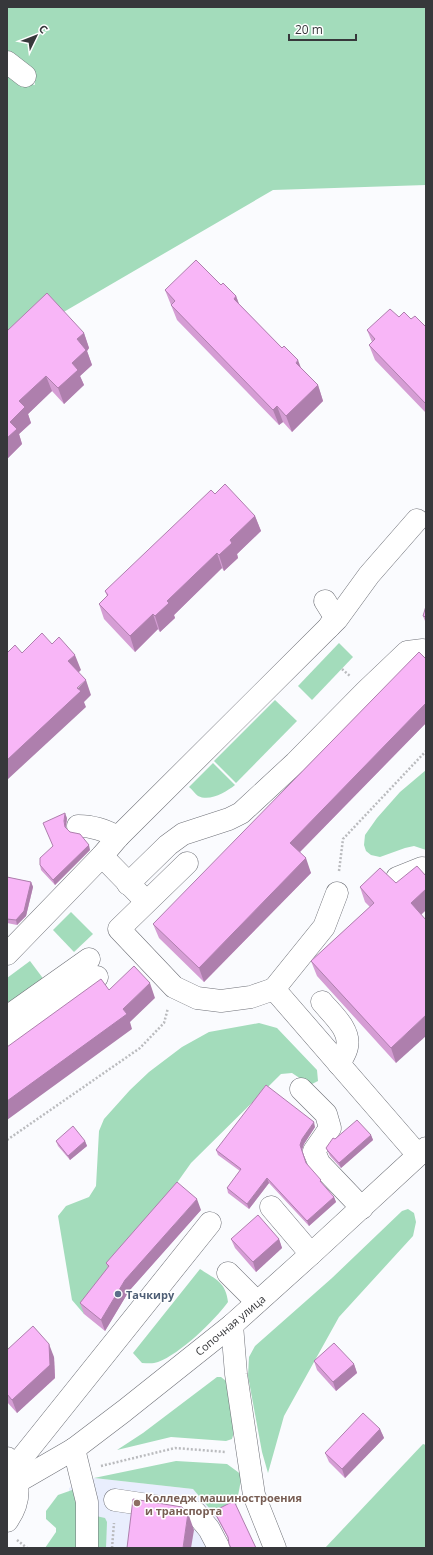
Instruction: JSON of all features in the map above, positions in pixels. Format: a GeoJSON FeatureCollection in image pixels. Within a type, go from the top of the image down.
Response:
{"type":"FeatureCollection","features":[{"type":"Feature","properties":{"kind":"street"},"geometry":{"type":"LineString","coordinates":[[7,62],[25,76]]}},
{"type":"Feature","properties":{"kind":"street"},"geometry":{"type":"LineString","coordinates":[[7,954],[102,856],[118,837],[329,627],[369,574],[417,520]]}},
{"type":"Feature","properties":{"kind":"street"},"geometry":{"type":"LineString","coordinates":[[325,601],[335,617],[329,627]]}},
{"type":"Feature","properties":{"kind":"street"},"geometry":{"type":"LineString","coordinates":[[128,884],[168,845],[183,834],[241,814],[295,763],[366,691],[408,652],[426,651]]}},
{"type":"Feature","properties":{"kind":"street"},"geometry":{"type":"LineString","coordinates":[[78,826],[90,826],[102,829],[118,837]]}},
{"type":"Feature","properties":{"kind":"street"},"geometry":{"type":"LineString","coordinates":[[102,856],[146,902]]}},
{"type":"Feature","properties":{"kind":"street"},"geometry":{"type":"LineString","coordinates":[[188,863],[119,929],[174,987],[197,998],[221,1001],[251,997],[274,989],[324,928],[337,893]]}},
{"type":"Feature","properties":{"kind":"street"},"geometry":{"type":"LineString","coordinates":[[397,878],[422,868],[426,869]]}},
{"type":"Feature","properties":{"kind":"street"},"geometry":{"type":"LineString","coordinates":[[7,1017],[93,968],[7,1041]]}},
{"type":"Feature","properties":{"kind":"street"},"geometry":{"type":"LineString","coordinates":[[274,989],[339,1064],[422,1152]]}},
{"type":"Feature","properties":{"kind":"street"},"geometry":{"type":"LineString","coordinates":[[322,1002],[344,1030],[347,1038],[347,1046],[339,1064]]}},
{"type":"Feature","properties":{"kind":"street"},"geometry":{"type":"LineString","coordinates":[[301,1088],[326,1114],[330,1128],[314,1151],[319,1163],[362,1208]]}},
{"type":"Feature","properties":{"kind":"street","name":"Сопочная улица"},"geometry":{"type":"LineString","coordinates":[[12,1470],[74,1449],[124,1411],[232,1325],[312,1254],[422,1152]]}},
{"type":"Feature","properties":{"kind":"street"},"geometry":{"type":"LineString","coordinates":[[271,1208],[312,1254]]}},
{"type":"Feature","properties":{"kind":"street"},"geometry":{"type":"LineString","coordinates":[[7,1521],[13,1512],[18,1497],[12,1470],[210,1222]]}},
{"type":"Feature","properties":{"kind":"street"},"geometry":{"type":"LineString","coordinates":[[228,1273],[257,1302]]}},
{"type":"Feature","properties":{"kind":"street"},"geometry":{"type":"LineString","coordinates":[[232,1325],[236,1374],[254,1495],[274,1548]]}},
{"type":"Feature","properties":{"kind":"street"},"geometry":{"type":"LineString","coordinates":[[74,1449],[87,1502],[87,1548]]}},
{"type":"Feature","properties":{"kind":"street"},"geometry":{"type":"LineString","coordinates":[[115,1500],[195,1512],[209,1529],[219,1548]]}},
{"type":"Feature","properties":{"kind":"path"},"geometry":{"type":"LineString","coordinates":[[337,893],[343,839],[426,751]]}},
{"type":"Feature","properties":{"kind":"path"},"geometry":{"type":"LineString","coordinates":[[7,1140],[140,1048],[164,1023]]}},
{"type":"Feature","properties":{"kind":"path"},"geometry":{"type":"LineString","coordinates":[[80,1471],[175,1448],[248,1454]]}},
{"type":"Feature","properties":{"kind":"path"},"geometry":{"type":"LineString","coordinates":[[24,1545],[27,1548]]}},
{"type":"Feature","properties":{"kind":"shaded area","name":"Колледж машиностроения и транспорта"},"geometry":{"type":"Polygon","coordinates":[[[94,1478],[193,1489],[216,1516],[231,1548],[70,1548],[69,1488],[94,1478]]]}},
{"type":"Feature","properties":{"kind":"green space"},"geometry":{"type":"Polygon","coordinates":[[[7,7],[426,7],[426,185],[273,190],[7,345],[7,70],[25,82],[35,85],[34,76],[7,56],[7,7]]]}},
{"type":"Feature","properties":{"kind":"green space"},"geometry":{"type":"Polygon","coordinates":[[[339,643],[353,657],[312,700],[298,686],[339,643]]]}},
{"type":"Feature","properties":{"kind":"green space"},"geometry":{"type":"Polygon","coordinates":[[[275,700],[297,721],[236,783],[214,761],[275,700]]]}},
{"type":"Feature","properties":{"kind":"green space"},"geometry":{"type":"Polygon","coordinates":[[[213,763],[235,785],[223,793],[213,797],[203,798],[198,796],[189,787],[213,763]]]}},
{"type":"Feature","properties":{"kind":"green space"},"geometry":{"type":"Polygon","coordinates":[[[426,770],[426,850],[414,846],[380,857],[371,855],[366,851],[364,845],[365,835],[377,818],[400,792],[426,770]]]}},
{"type":"Feature","properties":{"kind":"green space"},"geometry":{"type":"Polygon","coordinates":[[[71,912],[93,934],[74,952],[53,930],[71,912]]]}},
{"type":"Feature","properties":{"kind":"green space"},"geometry":{"type":"Polygon","coordinates":[[[30,961],[45,981],[11,1006],[7,1000],[7,978],[30,961]]]}},
{"type":"Feature","properties":{"kind":"green space"},"geometry":{"type":"Polygon","coordinates":[[[259,1023],[277,1028],[317,1070],[318,1081],[310,1085],[292,1073],[281,1074],[191,1163],[84,1314],[72,1300],[58,1216],[66,1206],[89,1197],[96,1186],[99,1131],[104,1119],[130,1090],[149,1072],[182,1047],[209,1032],[259,1023]]]}},
{"type":"Feature","properties":{"kind":"green space"},"geometry":{"type":"Polygon","coordinates":[[[408,1209],[414,1213],[416,1222],[413,1236],[339,1317],[284,1416],[268,1473],[262,1452],[248,1376],[249,1357],[255,1346],[332,1278],[402,1211],[408,1209]]]}},
{"type":"Feature","properties":{"kind":"green space"},"geometry":{"type":"Polygon","coordinates":[[[200,1269],[222,1285],[227,1295],[228,1302],[206,1327],[186,1345],[167,1358],[158,1362],[142,1363],[133,1353],[200,1269]]]}},
{"type":"Feature","properties":{"kind":"green space"},"geometry":{"type":"Polygon","coordinates":[[[217,1377],[221,1377],[226,1381],[234,1432],[232,1439],[226,1441],[171,1437],[117,1450],[143,1433],[217,1377]]]}},
{"type":"Feature","properties":{"kind":"green space"},"geometry":{"type":"Polygon","coordinates":[[[423,1444],[426,1445],[426,1548],[325,1548],[423,1444]]]}},
{"type":"Feature","properties":{"kind":"green space"},"geometry":{"type":"Polygon","coordinates":[[[176,1461],[227,1464],[242,1475],[236,1506],[216,1516],[193,1489],[94,1478],[176,1461]]]}},
{"type":"Feature","properties":{"kind":"green space"},"geometry":{"type":"Polygon","coordinates":[[[75,1489],[81,1548],[45,1548],[56,1532],[56,1528],[46,1519],[46,1511],[58,1495],[75,1489]]]}},
{"type":"Feature","properties":{"kind":"green space"},"geometry":{"type":"Polygon","coordinates":[[[96,1516],[105,1518],[107,1522],[106,1548],[93,1548],[96,1516]]]}},
{"type":"Feature","properties":{"kind":"building"},"geometry":{"type":"Polygon","coordinates":[[[196,260],[221,285],[223,283],[236,296],[234,299],[282,348],[284,346],[298,360],[296,363],[318,385],[286,416],[277,406],[273,410],[171,305],[175,301],[165,290],[196,260]]]}},
{"type":"Feature","properties":{"kind":"building"},"geometry":{"type":"Polygon","coordinates":[[[47,293],[84,333],[77,339],[86,350],[72,363],[78,370],[58,388],[46,376],[19,401],[25,407],[10,422],[17,429],[7,438],[7,331],[47,293]]]}},
{"type":"Feature","properties":{"kind":"building"},"geometry":{"type":"Polygon","coordinates":[[[390,309],[399,317],[404,312],[411,319],[415,316],[426,327],[426,404],[369,345],[375,339],[367,330],[390,309]]]}},
{"type":"Feature","properties":{"kind":"building"},"geometry":{"type":"Polygon","coordinates":[[[225,484],[255,516],[230,540],[232,543],[219,555],[217,553],[167,601],[169,603],[155,616],[153,614],[130,636],[99,604],[108,595],[105,591],[211,490],[215,494],[225,484]]]}},
{"type":"Feature","properties":{"kind":"building"},"geometry":{"type":"Polygon","coordinates":[[[426,606],[426,617],[423,616],[426,606]]]}},
{"type":"Feature","properties":{"kind":"building"},"geometry":{"type":"Polygon","coordinates":[[[42,633],[52,644],[59,637],[75,655],[68,661],[86,680],[77,688],[81,691],[7,760],[7,653],[15,645],[22,653],[42,633]]]}},
{"type":"Feature","properties":{"kind":"building"},"geometry":{"type":"Polygon","coordinates":[[[419,652],[426,659],[426,703],[290,843],[306,858],[199,968],[153,924],[419,652]]]}},
{"type":"Feature","properties":{"kind":"building"},"geometry":{"type":"Polygon","coordinates":[[[65,813],[65,827],[70,832],[80,834],[89,845],[53,880],[40,865],[40,858],[53,846],[43,823],[65,813]]]}},
{"type":"Feature","properties":{"kind":"building"},"geometry":{"type":"Polygon","coordinates":[[[417,866],[426,876],[426,889],[411,903],[426,920],[426,1015],[391,1048],[311,961],[374,903],[360,887],[380,868],[396,883],[417,866]]]}},
{"type":"Feature","properties":{"kind":"building"},"geometry":{"type":"Polygon","coordinates":[[[7,877],[31,882],[24,911],[16,920],[7,919],[7,877]]]}},
{"type":"Feature","properties":{"kind":"building"},"geometry":{"type":"Polygon","coordinates":[[[134,966],[150,983],[123,1009],[127,1014],[7,1101],[7,1047],[101,979],[109,990],[134,966]]]}},
{"type":"Feature","properties":{"kind":"building"},"geometry":{"type":"Polygon","coordinates":[[[266,1085],[314,1122],[302,1139],[300,1145],[306,1163],[334,1197],[307,1221],[267,1178],[247,1204],[227,1188],[241,1169],[216,1150],[266,1085]]]}},
{"type":"Feature","properties":{"kind":"building"},"geometry":{"type":"Polygon","coordinates":[[[357,1120],[371,1135],[339,1163],[326,1148],[333,1138],[335,1139],[357,1120]]]}},
{"type":"Feature","properties":{"kind":"building"},"geometry":{"type":"Polygon","coordinates":[[[73,1126],[85,1141],[68,1156],[56,1141],[73,1126]]]}},
{"type":"Feature","properties":{"kind":"building"},"geometry":{"type":"Polygon","coordinates":[[[177,1182],[197,1199],[125,1280],[101,1320],[80,1303],[109,1266],[106,1263],[177,1182]]]}},
{"type":"Feature","properties":{"kind":"building"},"geometry":{"type":"Polygon","coordinates":[[[258,1215],[279,1239],[253,1262],[231,1239],[258,1215]]]}},
{"type":"Feature","properties":{"kind":"building"},"geometry":{"type":"Polygon","coordinates":[[[33,1326],[49,1344],[50,1365],[12,1400],[7,1394],[7,1350],[33,1326]]]}},
{"type":"Feature","properties":{"kind":"building"},"geometry":{"type":"Polygon","coordinates":[[[334,1343],[354,1364],[333,1382],[314,1361],[334,1343]]]}},
{"type":"Feature","properties":{"kind":"building"},"geometry":{"type":"Polygon","coordinates":[[[363,1413],[380,1429],[342,1469],[325,1453],[363,1413]]]}},
{"type":"Feature","properties":{"kind":"building"},"geometry":{"type":"Polygon","coordinates":[[[133,1499],[182,1507],[188,1513],[183,1548],[127,1548],[133,1499]]]}},
{"type":"Feature","properties":{"kind":"building"},"geometry":{"type":"Polygon","coordinates":[[[234,1501],[256,1548],[231,1548],[229,1544],[228,1537],[214,1511],[234,1501]]]}},
{"type":"Feature","properties":{"kind":"place","name":"Тачкиру"},"geometry":{"type":"Point","coordinates":[118,1294]}},
{"type":"Feature","properties":{"kind":"place","name":"Колледж машиностроения и транспорта"},"geometry":{"type":"Point","coordinates":[137,1503]}}]}
